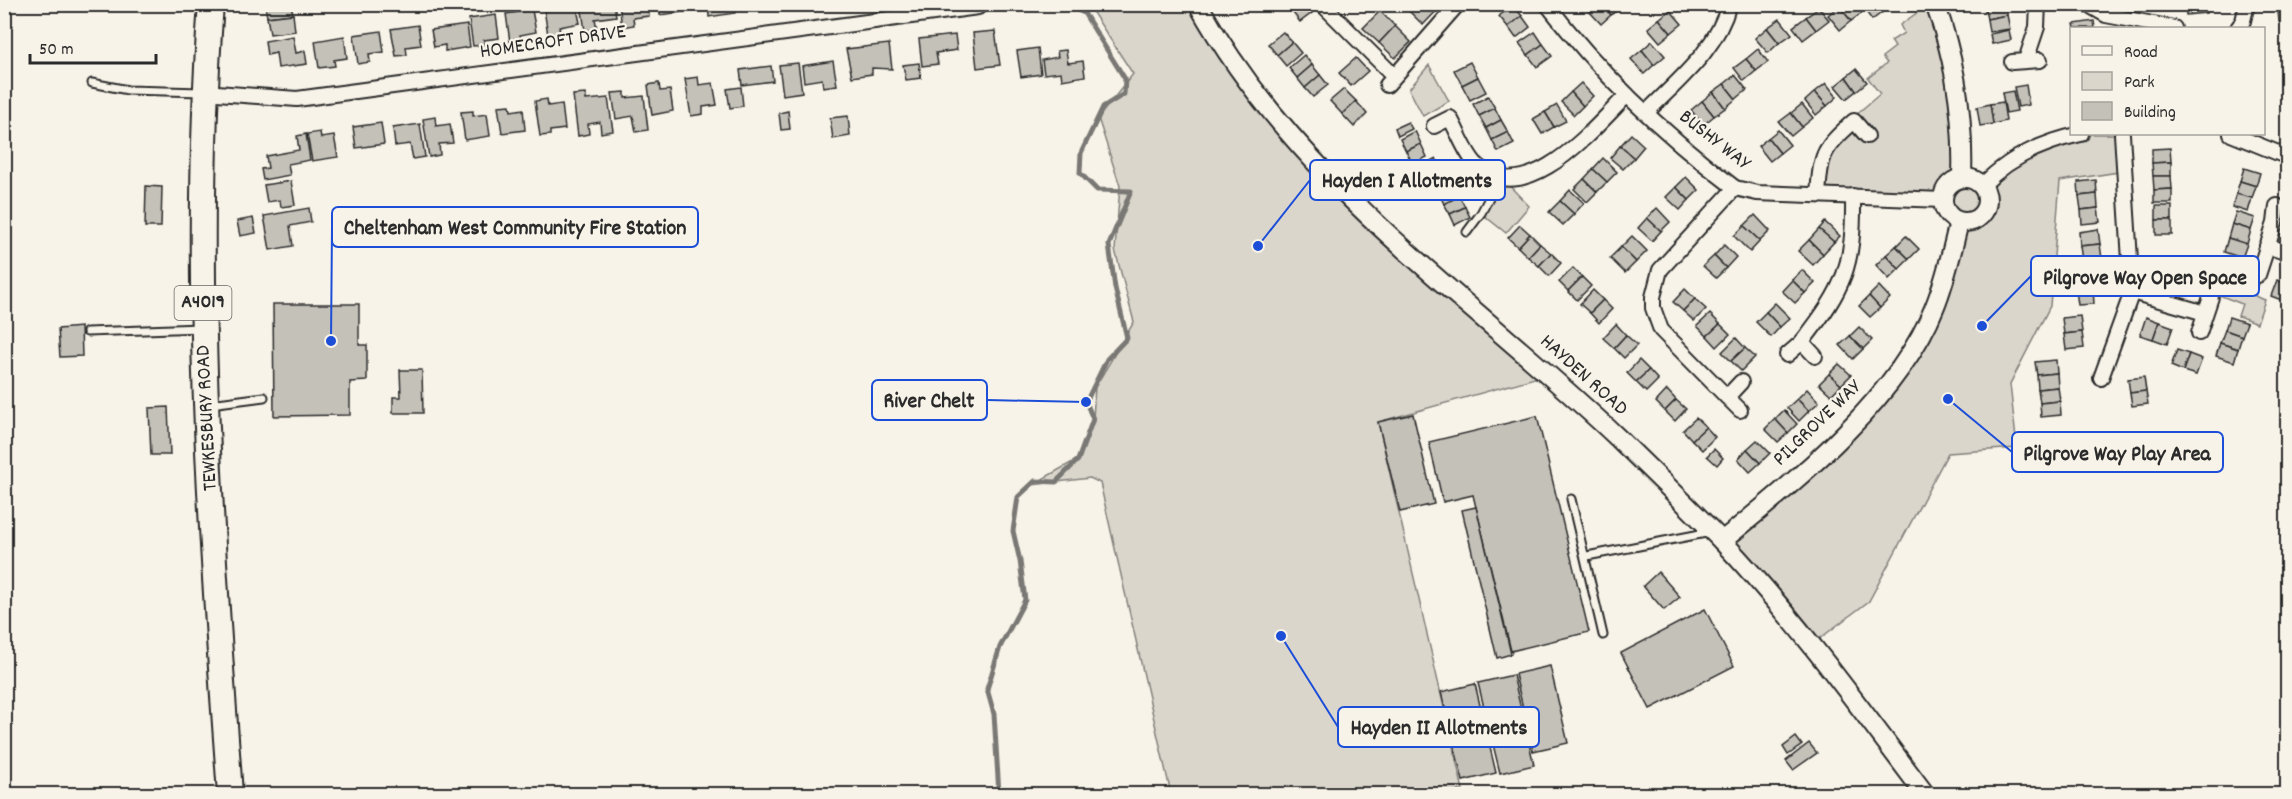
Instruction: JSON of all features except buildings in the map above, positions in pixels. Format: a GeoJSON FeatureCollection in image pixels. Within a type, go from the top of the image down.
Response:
{"type":"FeatureCollection","features":[{"type":"Feature","properties":{"kind":"highway","name":"TEWKESBURY ROAD"},"geometry":{"type":"LineString","coordinates":[[211,4],[204,92],[203,328],[218,624],[230,795]]}},
{"type":"Feature","properties":{"kind":"main road","name":"HAYDEN ROAD"},"geometry":{"type":"LineString","coordinates":[[1198,4],[1224,50],[1259,100],[1351,199],[1394,242],[1566,390],[1718,537],[1810,646],[1925,795]]}},
{"type":"Feature","properties":{"kind":"main road"},"geometry":{"type":"LineString","coordinates":[[1935,4],[1952,55],[1959,91],[1963,128],[1962,177]]}},
{"type":"Feature","properties":{"kind":"main road"},"geometry":{"type":"LineString","coordinates":[[1962,177],[1972,178],[1982,186],[1987,198],[1984,211],[1975,220],[1959,222],[1948,214],[1943,200],[1950,184],[1962,177]]}},
{"type":"Feature","properties":{"kind":"main road","name":"PILGROVE WAY"},"geometry":{"type":"LineString","coordinates":[[1718,537],[1860,420],[1890,384],[1935,307],[1959,222]]}},
{"type":"Feature","properties":{"kind":"street"},"geometry":{"type":"LineString","coordinates":[[1322,4],[1391,81],[1458,4]]}},
{"type":"Feature","properties":{"kind":"street","name":"BUSHY WAY"},"geometry":{"type":"LineString","coordinates":[[1547,4],[1595,63],[1627,95],[1735,188],[1757,193],[1943,200]]}},
{"type":"Feature","properties":{"kind":"street"},"geometry":{"type":"LineString","coordinates":[[1646,113],[1710,46],[1719,32],[1729,4]]}},
{"type":"Feature","properties":{"kind":"street"},"geometry":{"type":"LineString","coordinates":[[2012,62],[2033,60],[2038,4]]}},
{"type":"Feature","properties":{"kind":"street"},"geometry":{"type":"LineString","coordinates":[[2086,4],[2117,23],[2163,27]]}},
{"type":"Feature","properties":{"kind":"street"},"geometry":{"type":"LineString","coordinates":[[2239,27],[2246,13],[2247,4]]}},
{"type":"Feature","properties":{"kind":"street","name":"HOMECROFT DRIVE"},"geometry":{"type":"LineString","coordinates":[[204,92],[297,99],[978,7]]}},
{"type":"Feature","properties":{"kind":"street"},"geometry":{"type":"LineString","coordinates":[[1434,126],[1450,118],[1474,162],[1500,176],[1525,177],[1547,168],[1587,135],[1627,95]]}},
{"type":"Feature","properties":{"kind":"street"},"geometry":{"type":"LineString","coordinates":[[1818,195],[1820,162],[1828,145],[1854,121],[1867,136]]}},
{"type":"Feature","properties":{"kind":"street"},"geometry":{"type":"LineString","coordinates":[[1982,186],[1997,171],[2024,153],[2078,135]]}},
{"type":"Feature","properties":{"kind":"street"},"geometry":{"type":"LineString","coordinates":[[2101,378],[2132,292],[2122,135]]}},
{"type":"Feature","properties":{"kind":"street"},"geometry":{"type":"LineString","coordinates":[[2233,135],[2288,157]]}},
{"type":"Feature","properties":{"kind":"street"},"geometry":{"type":"LineString","coordinates":[[1735,188],[1660,270],[1653,297],[1653,308],[1661,330],[1740,410]]}},
{"type":"Feature","properties":{"kind":"street"},"geometry":{"type":"LineString","coordinates":[[1787,355],[1802,342],[1831,304],[1844,277],[1853,238],[1852,196]]}},
{"type":"Feature","properties":{"kind":"street"},"geometry":{"type":"LineString","coordinates":[[2258,275],[2277,206]]}},
{"type":"Feature","properties":{"kind":"street"},"geometry":{"type":"LineString","coordinates":[[2267,246],[2288,253]]}},
{"type":"Feature","properties":{"kind":"street"},"geometry":{"type":"LineString","coordinates":[[2132,292],[2205,313]]}},
{"type":"Feature","properties":{"kind":"street"},"geometry":{"type":"LineString","coordinates":[[2199,333],[2211,297]]}},
{"type":"Feature","properties":{"kind":"street"},"geometry":{"type":"LineString","coordinates":[[1802,342],[1815,356]]}},
{"type":"Feature","properties":{"kind":"street"},"geometry":{"type":"LineString","coordinates":[[1727,397],[1742,382]]}},
{"type":"Feature","properties":{"kind":"lane"},"geometry":{"type":"LineString","coordinates":[[92,83],[128,90],[204,92]]}},
{"type":"Feature","properties":{"kind":"lane"},"geometry":{"type":"LineString","coordinates":[[1467,232],[1481,213],[1500,176]]}},
{"type":"Feature","properties":{"kind":"lane"},"geometry":{"type":"LineString","coordinates":[[87,332],[203,328]]}},
{"type":"Feature","properties":{"kind":"lane"},"geometry":{"type":"LineString","coordinates":[[207,405],[264,397]]}},
{"type":"Feature","properties":{"kind":"lane"},"geometry":{"type":"LineString","coordinates":[[1572,499],[1587,556],[1603,635]]}},
{"type":"Feature","properties":{"kind":"lane"},"geometry":{"type":"LineString","coordinates":[[1587,556],[1718,537]]}},
{"type":"Feature","properties":{"kind":"green space"},"geometry":{"type":"Polygon","coordinates":[[[1083,5],[1198,5],[1259,100],[1549,374],[1378,422],[1463,790],[1441,794],[1171,794],[1100,483],[1090,478],[1032,485],[1078,459],[1093,419],[1095,387],[1134,322],[1115,250],[1120,186],[1098,118],[1133,74],[1090,8],[1083,5]]]}},
{"type":"Feature","properties":{"kind":"green space"},"geometry":{"type":"Polygon","coordinates":[[[1928,5],[1935,5],[1963,177],[1979,183],[1997,171],[2079,135],[2122,135],[2125,171],[2060,181],[2050,306],[2010,384],[2017,448],[1948,453],[1869,601],[1810,646],[1722,541],[1860,420],[1914,346],[1959,222],[1948,214],[1943,200],[1818,195],[1820,162],[1860,111],[1880,94],[1868,78],[1887,63],[1882,57],[1895,47],[1891,41],[1904,33],[1900,25],[1928,5]]]}},
{"type":"Feature","properties":{"kind":"green space"},"geometry":{"type":"Polygon","coordinates":[[[1429,65],[1449,101],[1423,116],[1409,89],[1429,65]]]}},
{"type":"Feature","properties":{"kind":"green space"},"geometry":{"type":"Polygon","coordinates":[[[1500,176],[1529,206],[1506,233],[1481,213],[1500,176]]]}},
{"type":"Feature","properties":{"kind":"green space"},"geometry":{"type":"Polygon","coordinates":[[[2256,280],[2260,281],[2255,296],[2265,300],[2257,323],[2238,316],[2242,304],[2219,295],[2256,280]]]}},
{"type":"Feature","properties":{"kind":"waterway"},"geometry":{"type":"LineString","coordinates":[[999,794],[994,714],[987,689],[1000,647],[1025,600],[1013,531],[1018,497],[1035,481],[1056,482],[1078,460],[1093,419],[1086,402],[1107,359],[1127,338],[1115,288],[1109,245],[1131,191],[1097,190],[1080,173],[1081,153],[1103,107],[1124,94],[1125,79],[1084,13],[1065,4]]}},
{"type":"Feature","properties":{"kind":"place","name":"Hayden I Allotments"},"geometry":{"type":"Point","coordinates":[1258,246]}},
{"type":"Feature","properties":{"kind":"place","name":"Pilgrove Way Open Space"},"geometry":{"type":"Point","coordinates":[1982,326]}},
{"type":"Feature","properties":{"kind":"place","name":"Cheltenham West Community Fire Station"},"geometry":{"type":"Point","coordinates":[331,341]}},
{"type":"Feature","properties":{"kind":"place","name":"Pilgrove Way Play Area"},"geometry":{"type":"Point","coordinates":[1948,399]}},
{"type":"Feature","properties":{"kind":"place","name":"River Chelt"},"geometry":{"type":"Point","coordinates":[1086,402]}},
{"type":"Feature","properties":{"kind":"place","name":"Hayden II Allotments"},"geometry":{"type":"Point","coordinates":[1281,636]}}]}
